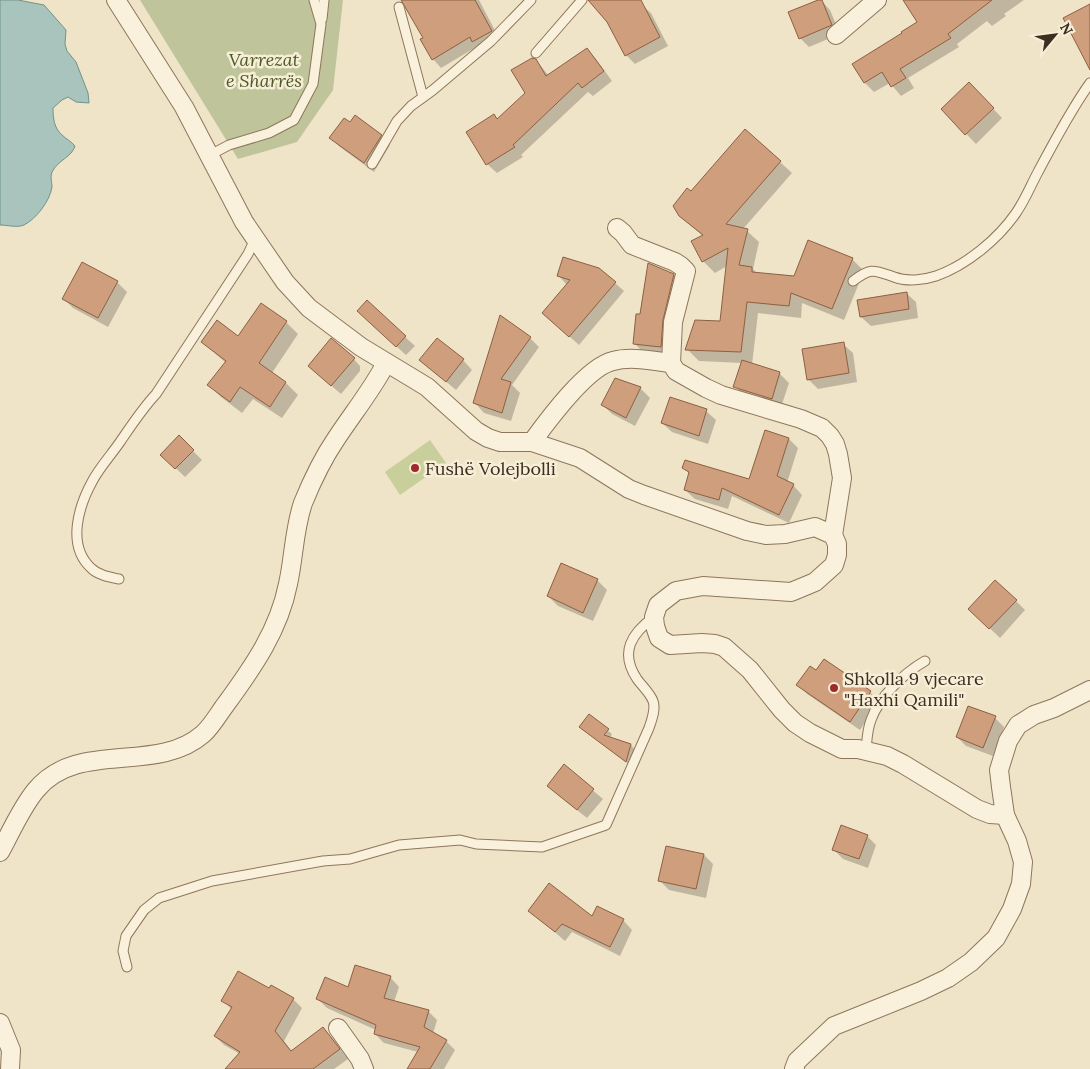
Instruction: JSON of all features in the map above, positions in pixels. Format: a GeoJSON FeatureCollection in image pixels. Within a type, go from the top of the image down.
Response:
{"type":"FeatureCollection","features":[{"type":"Feature","properties":{"kind":"street"},"geometry":{"type":"LineString","coordinates":[[116,0],[165,76],[210,155],[244,222],[285,282],[309,308],[361,347],[428,386],[476,431],[488,438],[500,442],[532,442],[580,458],[629,489],[747,531],[784,534],[815,527],[833,535]]}},
{"type":"Feature","properties":{"kind":"street"},"geometry":{"type":"LineString","coordinates":[[836,35],[876,0]]}},
{"type":"Feature","properties":{"kind":"street"},"geometry":{"type":"LineString","coordinates":[[617,228],[632,245],[674,262],[686,271],[673,322],[671,363],[676,372],[721,395],[802,418],[822,428],[835,444],[842,472],[833,535],[837,544],[838,555],[834,565],[815,582],[791,592],[703,586],[676,591],[667,596],[658,605],[654,617],[654,626],[659,638],[670,645],[714,644],[730,651],[750,670],[794,723],[810,734],[842,749],[866,751],[887,756],[977,809],[990,814],[1005,815]]}},
{"type":"Feature","properties":{"kind":"street"},"geometry":{"type":"LineString","coordinates":[[532,442],[558,408],[595,369],[605,363],[624,359],[671,363]]}},
{"type":"Feature","properties":{"kind":"street"},"geometry":{"type":"LineString","coordinates":[[0,852],[36,789],[66,767],[86,762],[160,754],[186,746],[205,733],[260,655],[273,631],[285,598],[298,521],[304,503],[334,440],[377,381],[386,363]]}},
{"type":"Feature","properties":{"kind":"street"},"geometry":{"type":"LineString","coordinates":[[794,1069],[797,1061],[834,1026],[922,991],[948,978],[970,962],[996,938],[1012,909],[1021,884],[1023,862],[1005,815],[999,770],[1008,742],[1018,725],[1034,715],[1054,708],[1090,690]]}},
{"type":"Feature","properties":{"kind":"street"},"geometry":{"type":"LineString","coordinates":[[0,1023],[11,1050],[10,1069]]}},
{"type":"Feature","properties":{"kind":"street"},"geometry":{"type":"LineString","coordinates":[[338,1028],[360,1059],[364,1069]]}},
{"type":"Feature","properties":{"kind":"lane"},"geometry":{"type":"LineString","coordinates":[[314,0],[321,24]]}},
{"type":"Feature","properties":{"kind":"lane"},"geometry":{"type":"LineString","coordinates":[[210,155],[229,145],[269,134],[294,120],[313,84],[324,0]]}},
{"type":"Feature","properties":{"kind":"lane"},"geometry":{"type":"LineString","coordinates":[[372,164],[397,121],[411,106],[491,41],[531,0]]}},
{"type":"Feature","properties":{"kind":"lane"},"geometry":{"type":"LineString","coordinates":[[536,53],[582,0]]}},
{"type":"Feature","properties":{"kind":"lane"},"geometry":{"type":"LineString","coordinates":[[399,7],[422,97]]}},
{"type":"Feature","properties":{"kind":"lane"},"geometry":{"type":"LineString","coordinates":[[853,281],[864,273],[874,270],[896,278],[916,280],[935,276],[957,266],[988,243],[1002,231],[1016,212],[1074,106],[1090,83]]}},
{"type":"Feature","properties":{"kind":"lane"},"geometry":{"type":"LineString","coordinates":[[119,579],[103,576],[91,568],[82,556],[77,542],[82,502],[94,478],[146,405],[156,394],[256,239]]}},
{"type":"Feature","properties":{"kind":"lane"},"geometry":{"type":"LineString","coordinates":[[127,967],[123,951],[126,936],[144,910],[160,898],[212,880],[314,862],[350,859],[399,845],[460,840],[476,844],[542,847],[606,825],[652,718],[653,702],[632,670],[628,652],[629,644],[639,628],[654,617]]}},
{"type":"Feature","properties":{"kind":"lane"},"geometry":{"type":"LineString","coordinates":[[866,751],[871,717],[890,690],[912,668],[925,661]]}},
{"type":"Feature","properties":{"kind":"green space","name":"Varrezat e Sharrës"},"geometry":{"type":"Polygon","coordinates":[[[140,0],[343,0],[333,90],[297,142],[238,159],[140,0]]]}},
{"type":"Feature","properties":{"kind":"green space","name":"Fushë Volejbolli"},"geometry":{"type":"Polygon","coordinates":[[[430,440],[446,463],[400,495],[385,472],[430,440]]]}},
{"type":"Feature","properties":{"kind":"water"},"geometry":{"type":"Polygon","coordinates":[[[0,0],[18,0],[44,5],[66,30],[65,44],[67,51],[76,62],[88,93],[89,103],[76,102],[68,97],[53,108],[57,129],[75,146],[71,153],[52,172],[51,192],[42,209],[29,222],[18,226],[0,225],[0,0]]]}},
{"type":"Feature","properties":{"kind":"building"},"geometry":{"type":"Polygon","coordinates":[[[401,0],[475,0],[492,31],[472,42],[470,37],[432,60],[420,39],[423,38],[401,0]]]}},
{"type":"Feature","properties":{"kind":"building"},"geometry":{"type":"Polygon","coordinates":[[[588,0],[641,0],[660,37],[625,56],[607,22],[588,0]]]}},
{"type":"Feature","properties":{"kind":"building"},"geometry":{"type":"Polygon","coordinates":[[[822,0],[832,25],[799,39],[788,12],[822,0]]]}},
{"type":"Feature","properties":{"kind":"building"},"geometry":{"type":"Polygon","coordinates":[[[903,0],[992,0],[948,34],[951,38],[900,69],[906,78],[891,87],[882,72],[864,83],[852,64],[917,22],[903,0]]]}},
{"type":"Feature","properties":{"kind":"building"},"geometry":{"type":"Polygon","coordinates":[[[1090,4],[1090,70],[1063,18],[1090,4]]]}},
{"type":"Feature","properties":{"kind":"building"},"geometry":{"type":"Polygon","coordinates":[[[587,48],[604,71],[582,88],[578,83],[513,145],[515,147],[486,165],[466,132],[494,114],[497,119],[525,93],[511,70],[532,58],[536,59],[546,76],[587,48]]]}},
{"type":"Feature","properties":{"kind":"building"},"geometry":{"type":"Polygon","coordinates":[[[969,82],[994,108],[965,135],[941,109],[969,82]]]}},
{"type":"Feature","properties":{"kind":"building"},"geometry":{"type":"Polygon","coordinates":[[[355,115],[382,135],[364,163],[329,138],[344,118],[350,122],[355,115]]]}},
{"type":"Feature","properties":{"kind":"building"},"geometry":{"type":"Polygon","coordinates":[[[745,129],[781,161],[726,224],[748,229],[739,265],[752,267],[752,272],[794,276],[808,240],[853,258],[832,309],[791,293],[789,306],[747,302],[741,352],[685,350],[695,320],[720,321],[728,248],[702,262],[691,241],[703,235],[679,216],[673,206],[687,188],[691,191],[745,129]]]}},
{"type":"Feature","properties":{"kind":"building"},"geometry":{"type":"Polygon","coordinates":[[[563,257],[599,268],[616,282],[569,337],[542,313],[570,280],[557,276],[563,257]]]}},
{"type":"Feature","properties":{"kind":"building"},"geometry":{"type":"Polygon","coordinates":[[[82,262],[118,281],[98,318],[62,299],[82,262]]]}},
{"type":"Feature","properties":{"kind":"building"},"geometry":{"type":"Polygon","coordinates":[[[648,263],[674,274],[663,320],[661,347],[633,344],[636,314],[640,314],[648,263]]]}},
{"type":"Feature","properties":{"kind":"building"},"geometry":{"type":"Polygon","coordinates":[[[907,292],[909,309],[860,317],[857,300],[907,292]]]}},
{"type":"Feature","properties":{"kind":"building"},"geometry":{"type":"Polygon","coordinates":[[[367,300],[406,336],[396,347],[357,311],[367,300]]]}},
{"type":"Feature","properties":{"kind":"building"},"geometry":{"type":"Polygon","coordinates":[[[261,303],[287,321],[259,363],[286,382],[270,407],[240,387],[230,402],[207,385],[226,361],[201,342],[217,320],[238,336],[261,303]]]}},
{"type":"Feature","properties":{"kind":"building"},"geometry":{"type":"Polygon","coordinates":[[[500,315],[531,337],[501,379],[511,382],[502,413],[473,403],[500,315]]]}},
{"type":"Feature","properties":{"kind":"building"},"geometry":{"type":"Polygon","coordinates":[[[331,338],[355,358],[331,386],[308,366],[331,338]]]}},
{"type":"Feature","properties":{"kind":"building"},"geometry":{"type":"Polygon","coordinates":[[[437,338],[464,359],[446,382],[419,360],[437,338]]]}},
{"type":"Feature","properties":{"kind":"building"},"geometry":{"type":"Polygon","coordinates":[[[844,342],[849,373],[807,380],[802,349],[844,342]]]}},
{"type":"Feature","properties":{"kind":"building"},"geometry":{"type":"Polygon","coordinates":[[[742,360],[780,372],[772,399],[733,387],[742,360]]]}},
{"type":"Feature","properties":{"kind":"building"},"geometry":{"type":"Polygon","coordinates":[[[615,378],[641,387],[626,418],[601,405],[615,378]]]}},
{"type":"Feature","properties":{"kind":"building"},"geometry":{"type":"Polygon","coordinates":[[[670,397],[707,409],[699,436],[661,423],[670,397]]]}},
{"type":"Feature","properties":{"kind":"building"},"geometry":{"type":"Polygon","coordinates":[[[765,430],[789,438],[777,476],[794,484],[779,515],[722,488],[719,500],[684,490],[689,472],[682,468],[685,460],[749,479],[765,430]]]}},
{"type":"Feature","properties":{"kind":"building"},"geometry":{"type":"Polygon","coordinates":[[[179,435],[194,450],[175,469],[160,455],[179,435]]]}},
{"type":"Feature","properties":{"kind":"building"},"geometry":{"type":"Polygon","coordinates":[[[561,563],[598,579],[583,613],[547,596],[561,563]]]}},
{"type":"Feature","properties":{"kind":"building"},"geometry":{"type":"Polygon","coordinates":[[[995,580],[1017,600],[989,629],[968,609],[995,580]]]}},
{"type":"Feature","properties":{"kind":"building","name":"Shkolla 9 vjecare \"Haxhi Qamili\""},"geometry":{"type":"Polygon","coordinates":[[[824,659],[871,691],[850,722],[796,685],[810,666],[816,670],[824,659]]]}},
{"type":"Feature","properties":{"kind":"building"},"geometry":{"type":"Polygon","coordinates":[[[968,706],[996,716],[983,748],[956,737],[968,706]]]}},
{"type":"Feature","properties":{"kind":"building"},"geometry":{"type":"Polygon","coordinates":[[[589,714],[609,729],[604,735],[631,744],[626,762],[579,727],[589,714]]]}},
{"type":"Feature","properties":{"kind":"building"},"geometry":{"type":"Polygon","coordinates":[[[564,764],[594,789],[577,810],[547,786],[564,764]]]}},
{"type":"Feature","properties":{"kind":"building"},"geometry":{"type":"Polygon","coordinates":[[[841,825],[868,835],[859,859],[832,850],[841,825]]]}},
{"type":"Feature","properties":{"kind":"building"},"geometry":{"type":"Polygon","coordinates":[[[666,846],[704,854],[696,889],[658,881],[666,846]]]}},
{"type":"Feature","properties":{"kind":"building"},"geometry":{"type":"Polygon","coordinates":[[[549,883],[592,916],[597,906],[624,919],[610,947],[562,924],[555,932],[528,911],[549,883]]]}},
{"type":"Feature","properties":{"kind":"building"},"geometry":{"type":"Polygon","coordinates":[[[355,965],[391,976],[384,998],[429,1010],[424,1027],[447,1040],[430,1069],[407,1069],[420,1047],[374,1034],[376,1025],[316,999],[325,977],[348,987],[355,965]]]}},
{"type":"Feature","properties":{"kind":"building"},"geometry":{"type":"Polygon","coordinates":[[[238,971],[269,988],[271,985],[294,998],[275,1031],[291,1051],[323,1027],[340,1049],[313,1069],[225,1069],[240,1052],[214,1036],[232,1007],[221,1001],[238,971]]]}},
{"type":"Feature","properties":{"kind":"place","name":"Fushë Volejbolli"},"geometry":{"type":"Point","coordinates":[415,468]}},
{"type":"Feature","properties":{"kind":"place","name":"Shkolla 9 vjecare \"Haxhi Qamili\""},"geometry":{"type":"Point","coordinates":[834,688]}}]}
